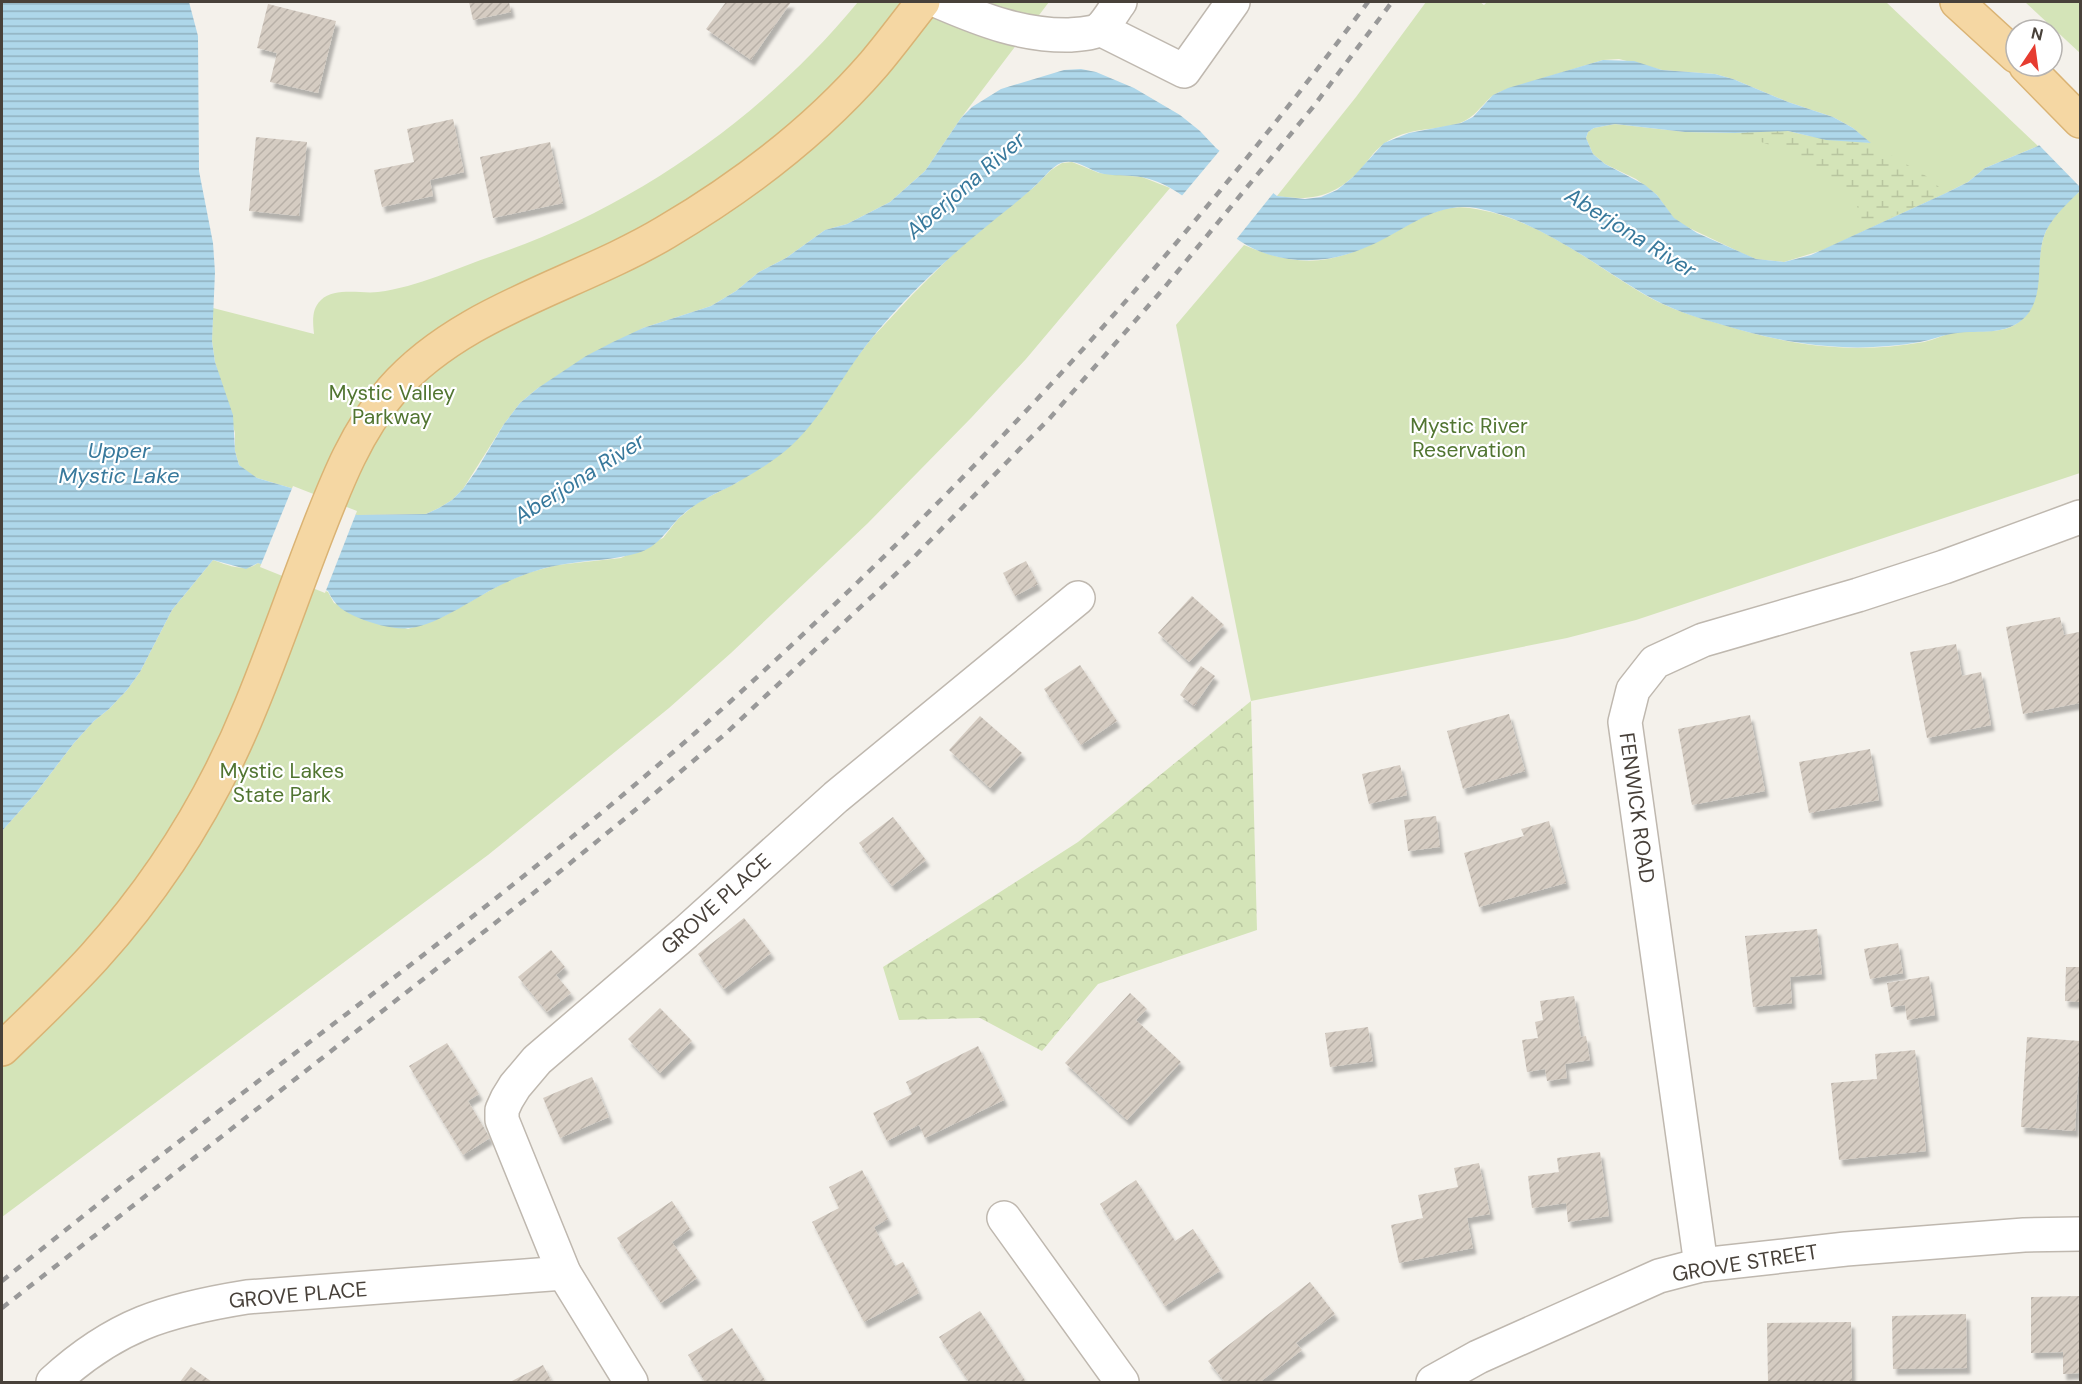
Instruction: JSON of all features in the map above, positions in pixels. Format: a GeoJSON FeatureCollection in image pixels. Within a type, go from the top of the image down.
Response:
{"type":"FeatureCollection","features":[{"type":"Feature","properties":{"kind":"main road"},"geometry":{"type":"LineString","coordinates":[[2,1049],[95,957],[133,910],[196,817],[252,704],[330,499],[364,428],[380,404],[412,370],[470,330],[514,306],[665,233],[741,183],[813,126],[873,65],[923,2]]}},
{"type":"Feature","properties":{"kind":"main road"},"geometry":{"type":"LineString","coordinates":[[1957,2],[2004,46]]}},
{"type":"Feature","properties":{"kind":"main road"},"geometry":{"type":"LineString","coordinates":[[2038,78],[2080,121]]}},
{"type":"Feature","properties":{"kind":"street"},"geometry":{"type":"LineString","coordinates":[[940,2],[1016,30],[1064,35],[1100,29],[1184,71],[1233,2]]}},
{"type":"Feature","properties":{"kind":"street"},"geometry":{"type":"LineString","coordinates":[[1100,29],[1120,2]]}},
{"type":"Feature","properties":{"kind":"street","name":"FENWICK ROAD"},"geometry":{"type":"LineString","coordinates":[[1701,1265],[1625,722],[1633,690],[1655,662],[1703,640],[1858,595],[2080,517]]}},
{"type":"Feature","properties":{"kind":"street","name":"GROVE PLACE"},"geometry":{"type":"LineString","coordinates":[[631,1383],[564,1273],[502,1120],[502,1110],[515,1086],[537,1060],[685,933],[836,797],[1078,598]]}},
{"type":"Feature","properties":{"kind":"street"},"geometry":{"type":"LineString","coordinates":[[1004,1218],[1122,1383]]}},
{"type":"Feature","properties":{"kind":"street","name":"GROVE STREET"},"geometry":{"type":"LineString","coordinates":[[1433,1383],[1478,1357],[1650,1280],[1701,1265],[1846,1249],[2024,1235],[2080,1234]]}},
{"type":"Feature","properties":{"kind":"street","name":"GROVE PLACE"},"geometry":{"type":"LineString","coordinates":[[53,1383],[89,1353],[130,1328],[151,1318],[201,1305],[247,1297],[564,1273]]}},
{"type":"Feature","properties":{"kind":"green space","name":"Mystic Valley Parkway"},"geometry":{"type":"Polygon","coordinates":[[[858,2],[1049,2],[961,118],[925,171],[890,202],[847,224],[825,230],[711,306],[643,328],[538,388],[520,403],[504,424],[463,489],[439,508],[426,514],[357,515],[291,488],[257,478],[239,465],[235,451],[235,433],[215,362],[212,341],[213,308],[314,334],[313,316],[318,304],[327,296],[341,292],[393,290],[423,282],[547,235],[598,211],[647,184],[739,120],[821,44],[858,2]]]}},
{"type":"Feature","properties":{"kind":"green space"},"geometry":{"type":"Polygon","coordinates":[[[1426,2],[1480,2],[1484,5],[1487,2],[1886,2],[2038,146],[1985,168],[1968,182],[1823,250],[1784,262],[1756,259],[1674,219],[1657,195],[1636,179],[1605,164],[1593,154],[1586,138],[1588,132],[1594,128],[1615,124],[1685,132],[1765,131],[1870,143],[1853,128],[1833,117],[1788,102],[1733,79],[1715,74],[1662,70],[1619,59],[1603,60],[1499,92],[1477,112],[1460,123],[1402,134],[1385,143],[1353,177],[1334,190],[1314,197],[1277,196],[1356,97],[1426,2]]]}},
{"type":"Feature","properties":{"kind":"green space"},"geometry":{"type":"Polygon","coordinates":[[[2025,2],[2080,2],[2080,53],[2064,38],[2064,18],[2042,18],[2025,2]]]}},
{"type":"Feature","properties":{"kind":"green space"},"geometry":{"type":"Polygon","coordinates":[[[1788,131],[1826,140],[1871,143],[1926,176],[1946,193],[1860,231],[1860,215],[1855,200],[1832,178],[1796,154],[1735,133],[1788,131]]]}},
{"type":"Feature","properties":{"kind":"green space","name":"Mystic Lakes State Park"},"geometry":{"type":"Polygon","coordinates":[[[1072,162],[1099,173],[1142,177],[1170,188],[1026,359],[868,523],[731,653],[669,708],[488,855],[2,1217],[2,831],[35,794],[74,743],[127,690],[140,672],[172,610],[213,560],[242,568],[258,563],[328,592],[334,603],[408,629],[446,615],[507,581],[531,572],[557,565],[621,558],[663,538],[678,519],[697,503],[738,482],[949,258],[983,227],[1033,188],[1051,170],[1062,163],[1072,162]]]}},
{"type":"Feature","properties":{"kind":"green space","name":"Mystic River Reservation"},"geometry":{"type":"Polygon","coordinates":[[[2080,191],[2080,473],[1636,620],[1567,638],[1251,701],[1176,325],[1244,245],[1289,259],[1309,261],[1327,259],[1364,247],[1436,211],[1470,208],[1516,220],[1538,230],[1649,297],[1687,314],[1743,331],[1794,342],[1844,348],[1870,348],[1924,342],[1960,332],[1995,331],[2012,327],[2019,322],[2034,302],[2043,239],[2048,227],[2058,212],[2080,191]]]}},
{"type":"Feature","properties":{"kind":"green space"},"geometry":{"type":"Polygon","coordinates":[[[1251,701],[1257,930],[1098,984],[1042,1051],[980,1018],[899,1020],[883,967],[1078,842],[1251,701]]]}},
{"type":"Feature","properties":{"kind":"water"},"geometry":{"type":"Polygon","coordinates":[[[2,2],[189,2],[198,36],[199,171],[213,243],[215,272],[212,341],[215,362],[233,415],[235,451],[239,465],[257,478],[291,488],[357,515],[426,514],[452,500],[476,471],[504,424],[520,403],[538,388],[586,356],[613,342],[643,328],[711,306],[825,230],[847,224],[890,202],[925,171],[961,118],[972,107],[1001,89],[1064,70],[1081,69],[1096,72],[1134,88],[1180,115],[1216,148],[1277,196],[1305,199],[1321,197],[1337,190],[1353,177],[1384,143],[1409,133],[1461,123],[1473,117],[1493,95],[1508,88],[1603,60],[1634,61],[1662,70],[1715,74],[1833,117],[1853,128],[1871,143],[1826,140],[1788,131],[1685,132],[1615,124],[1594,128],[1588,132],[1586,138],[1593,154],[1605,164],[1645,185],[1657,195],[1674,218],[1697,233],[1756,259],[1784,262],[1811,255],[1946,193],[1968,182],[1985,168],[2038,146],[2080,105],[2080,191],[2057,214],[2046,231],[2040,254],[2038,290],[2030,311],[2022,320],[1997,331],[1960,333],[1894,346],[1845,347],[1820,346],[1772,338],[1682,312],[1644,294],[1543,232],[1522,222],[1476,208],[1461,207],[1434,213],[1382,240],[1344,255],[1319,260],[1293,260],[1253,249],[1167,186],[1147,178],[1104,174],[1071,162],[1061,163],[918,287],[868,343],[823,409],[792,445],[755,472],[690,509],[656,543],[645,550],[620,557],[565,564],[535,571],[494,588],[433,621],[410,628],[377,624],[354,616],[337,605],[328,591],[258,563],[246,569],[213,560],[172,610],[140,672],[127,690],[74,743],[35,794],[2,831],[2,2]]]}},
{"type":"Feature","properties":{"kind":"pier"},"geometry":{"type":"Polygon","coordinates":[[[2080,102],[2080,187],[2037,143],[2080,102]]]}},
{"type":"Feature","properties":{"kind":"pier"},"geometry":{"type":"Polygon","coordinates":[[[1221,149],[1275,191],[1235,241],[1180,198],[1221,149]]]}},
{"type":"Feature","properties":{"kind":"pier"},"geometry":{"type":"Polygon","coordinates":[[[293,486],[357,511],[325,593],[260,567],[293,486]]]}},
{"type":"Feature","properties":{"kind":"building"},"geometry":{"type":"Polygon","coordinates":[[[469,2],[509,2],[511,12],[473,20],[469,2]]]}},
{"type":"Feature","properties":{"kind":"building"},"geometry":{"type":"Polygon","coordinates":[[[726,2],[791,2],[751,60],[706,29],[726,2]]]}},
{"type":"Feature","properties":{"kind":"building"},"geometry":{"type":"Polygon","coordinates":[[[268,4],[336,21],[318,93],[270,82],[277,53],[257,48],[268,4]]]}},
{"type":"Feature","properties":{"kind":"building"},"geometry":{"type":"Polygon","coordinates":[[[453,119],[464,172],[430,180],[433,196],[382,207],[374,170],[414,162],[407,129],[453,119]]]}},
{"type":"Feature","properties":{"kind":"building"},"geometry":{"type":"Polygon","coordinates":[[[256,137],[307,142],[299,216],[249,211],[256,137]]]}},
{"type":"Feature","properties":{"kind":"building"},"geometry":{"type":"Polygon","coordinates":[[[550,142],[563,203],[493,218],[480,157],[550,142]]]}},
{"type":"Feature","properties":{"kind":"building"},"geometry":{"type":"Polygon","coordinates":[[[1026,561],[1038,584],[1015,596],[1003,573],[1026,561]]]}},
{"type":"Feature","properties":{"kind":"building"},"geometry":{"type":"Polygon","coordinates":[[[1192,596],[1224,625],[1189,662],[1158,633],[1192,596]]]}},
{"type":"Feature","properties":{"kind":"building"},"geometry":{"type":"Polygon","coordinates":[[[2060,617],[2064,635],[2079,632],[2080,703],[2023,714],[2006,627],[2060,617]]]}},
{"type":"Feature","properties":{"kind":"building"},"geometry":{"type":"Polygon","coordinates":[[[1956,644],[1962,676],[1981,672],[1991,725],[1927,738],[1910,652],[1956,644]]]}},
{"type":"Feature","properties":{"kind":"building"},"geometry":{"type":"Polygon","coordinates":[[[1080,665],[1117,721],[1081,745],[1044,689],[1080,665]]]}},
{"type":"Feature","properties":{"kind":"building"},"geometry":{"type":"Polygon","coordinates":[[[1201,666],[1215,676],[1194,706],[1180,695],[1201,666]]]}},
{"type":"Feature","properties":{"kind":"building"},"geometry":{"type":"Polygon","coordinates":[[[1509,714],[1525,771],[1463,789],[1447,731],[1509,714]]]}},
{"type":"Feature","properties":{"kind":"building"},"geometry":{"type":"Polygon","coordinates":[[[1750,715],[1765,791],[1692,805],[1678,729],[1750,715]]]}},
{"type":"Feature","properties":{"kind":"building"},"geometry":{"type":"Polygon","coordinates":[[[980,716],[1022,753],[990,788],[949,750],[980,716]]]}},
{"type":"Feature","properties":{"kind":"building"},"geometry":{"type":"Polygon","coordinates":[[[1870,749],[1879,800],[1809,813],[1799,762],[1870,749]]]}},
{"type":"Feature","properties":{"kind":"building"},"geometry":{"type":"Polygon","coordinates":[[[1400,765],[1407,795],[1369,804],[1362,774],[1400,765]]]}},
{"type":"Feature","properties":{"kind":"building"},"geometry":{"type":"Polygon","coordinates":[[[1436,816],[1440,847],[1408,851],[1404,820],[1436,816]]]}},
{"type":"Feature","properties":{"kind":"building"},"geometry":{"type":"Polygon","coordinates":[[[893,817],[926,860],[892,886],[859,843],[893,817]]]}},
{"type":"Feature","properties":{"kind":"building"},"geometry":{"type":"Polygon","coordinates":[[[1549,821],[1566,883],[1479,907],[1464,853],[1524,836],[1521,829],[1549,821]]]}},
{"type":"Feature","properties":{"kind":"building"},"geometry":{"type":"Polygon","coordinates":[[[744,918],[771,953],[724,989],[698,954],[744,918]]]}},
{"type":"Feature","properties":{"kind":"building"},"geometry":{"type":"Polygon","coordinates":[[[1817,929],[1822,974],[1790,977],[1792,1003],[1753,1007],[1745,936],[1817,929]]]}},
{"type":"Feature","properties":{"kind":"building"},"geometry":{"type":"Polygon","coordinates":[[[1898,943],[1903,973],[1870,979],[1864,949],[1898,943]]]}},
{"type":"Feature","properties":{"kind":"building"},"geometry":{"type":"Polygon","coordinates":[[[551,950],[565,967],[556,975],[571,993],[547,1012],[518,977],[551,950]]]}},
{"type":"Feature","properties":{"kind":"building"},"geometry":{"type":"Polygon","coordinates":[[[2066,967],[2080,967],[2080,1002],[2065,1001],[2066,967]]]}},
{"type":"Feature","properties":{"kind":"building"},"geometry":{"type":"Polygon","coordinates":[[[1929,976],[1935,1015],[1907,1020],[1905,1005],[1891,1007],[1887,983],[1929,976]]]}},
{"type":"Feature","properties":{"kind":"building"},"geometry":{"type":"Polygon","coordinates":[[[1130,993],[1147,1009],[1136,1020],[1181,1062],[1127,1120],[1065,1063],[1130,993]]]}},
{"type":"Feature","properties":{"kind":"building"},"geometry":{"type":"Polygon","coordinates":[[[1574,996],[1581,1037],[1586,1036],[1590,1060],[1565,1064],[1567,1078],[1547,1081],[1545,1069],[1527,1072],[1522,1040],[1538,1038],[1535,1022],[1543,1020],[1540,1001],[1574,996]]]}},
{"type":"Feature","properties":{"kind":"building"},"geometry":{"type":"Polygon","coordinates":[[[660,1008],[692,1041],[660,1073],[628,1039],[660,1008]]]}},
{"type":"Feature","properties":{"kind":"building"},"geometry":{"type":"Polygon","coordinates":[[[1368,1027],[1373,1061],[1330,1067],[1325,1033],[1368,1027]]]}},
{"type":"Feature","properties":{"kind":"building"},"geometry":{"type":"Polygon","coordinates":[[[2027,1037],[2080,1041],[2075,1131],[2021,1127],[2027,1037]]]}},
{"type":"Feature","properties":{"kind":"building"},"geometry":{"type":"Polygon","coordinates":[[[447,1043],[479,1094],[468,1101],[490,1138],[463,1155],[409,1066],[447,1043]]]}},
{"type":"Feature","properties":{"kind":"building"},"geometry":{"type":"Polygon","coordinates":[[[978,1046],[1004,1100],[925,1138],[919,1125],[887,1141],[873,1113],[912,1094],[906,1082],[978,1046]]]}},
{"type":"Feature","properties":{"kind":"building"},"geometry":{"type":"Polygon","coordinates":[[[1915,1050],[1926,1151],[1839,1160],[1831,1083],[1877,1079],[1875,1054],[1915,1050]]]}},
{"type":"Feature","properties":{"kind":"building"},"geometry":{"type":"Polygon","coordinates":[[[592,1077],[609,1117],[560,1138],[543,1098],[592,1077]]]}},
{"type":"Feature","properties":{"kind":"building"},"geometry":{"type":"Polygon","coordinates":[[[1600,1152],[1609,1216],[1568,1222],[1566,1203],[1532,1208],[1528,1176],[1559,1172],[1557,1158],[1600,1152]]]}},
{"type":"Feature","properties":{"kind":"building"},"geometry":{"type":"Polygon","coordinates":[[[1479,1163],[1490,1214],[1467,1218],[1473,1248],[1399,1263],[1391,1225],[1423,1218],[1418,1195],[1458,1187],[1454,1168],[1479,1163]]]}},
{"type":"Feature","properties":{"kind":"building"},"geometry":{"type":"Polygon","coordinates":[[[862,1170],[888,1219],[874,1227],[895,1266],[903,1262],[919,1293],[864,1322],[812,1222],[839,1208],[829,1187],[862,1170]]]}},
{"type":"Feature","properties":{"kind":"building"},"geometry":{"type":"Polygon","coordinates":[[[1136,1180],[1175,1241],[1193,1229],[1220,1271],[1165,1306],[1100,1204],[1136,1180]]]}},
{"type":"Feature","properties":{"kind":"building"},"geometry":{"type":"Polygon","coordinates":[[[672,1201],[690,1229],[672,1242],[697,1278],[661,1303],[617,1238],[672,1201]]]}},
{"type":"Feature","properties":{"kind":"building"},"geometry":{"type":"Polygon","coordinates":[[[1310,1282],[1335,1314],[1296,1343],[1302,1350],[1260,1382],[1225,1382],[1208,1361],[1310,1282]]]}},
{"type":"Feature","properties":{"kind":"building"},"geometry":{"type":"Polygon","coordinates":[[[2080,1296],[2080,1373],[2063,1374],[2063,1352],[2031,1353],[2031,1297],[2080,1296]]]}},
{"type":"Feature","properties":{"kind":"building"},"geometry":{"type":"Polygon","coordinates":[[[980,1311],[1026,1382],[969,1382],[939,1337],[980,1311]]]}},
{"type":"Feature","properties":{"kind":"building"},"geometry":{"type":"Polygon","coordinates":[[[1966,1314],[1967,1368],[1893,1369],[1892,1316],[1966,1314]]]}},
{"type":"Feature","properties":{"kind":"building"},"geometry":{"type":"Polygon","coordinates":[[[1851,1322],[1852,1382],[1768,1382],[1767,1323],[1851,1322]]]}},
{"type":"Feature","properties":{"kind":"building"},"geometry":{"type":"Polygon","coordinates":[[[732,1328],[766,1382],[705,1382],[688,1355],[732,1328]]]}},
{"type":"Feature","properties":{"kind":"building"},"geometry":{"type":"Polygon","coordinates":[[[543,1365],[552,1382],[510,1382],[543,1365]]]}},
{"type":"Feature","properties":{"kind":"building"},"geometry":{"type":"Polygon","coordinates":[[[191,1367],[212,1382],[180,1382],[191,1367]]]}},
{"type":"Feature","properties":{"kind":"railway"},"geometry":{"type":"LineString","coordinates":[[2,1281],[574,836],[712,718],[801,636],[975,465],[1139,286],[1294,99],[1368,2]]}},
{"type":"Feature","properties":{"kind":"railway"},"geometry":{"type":"LineString","coordinates":[[2,1308],[531,895],[628,816],[724,735],[915,556],[1049,419],[1164,288],[1313,107],[1392,2]]}},
{"type":"Feature","properties":{"kind":"water label","name":"Aberjona River"},"geometry":{"type":"Point","coordinates":[965,185]}},
{"type":"Feature","properties":{"kind":"water label","name":"Aberjona River"},"geometry":{"type":"Point","coordinates":[1631,232]}},
{"type":"Feature","properties":{"kind":"water label","name":"Upper Mystic Lake"},"geometry":{"type":"Point","coordinates":[119,462]}},
{"type":"Feature","properties":{"kind":"water label","name":"Aberjona River"},"geometry":{"type":"Point","coordinates":[579,478]}}]}
